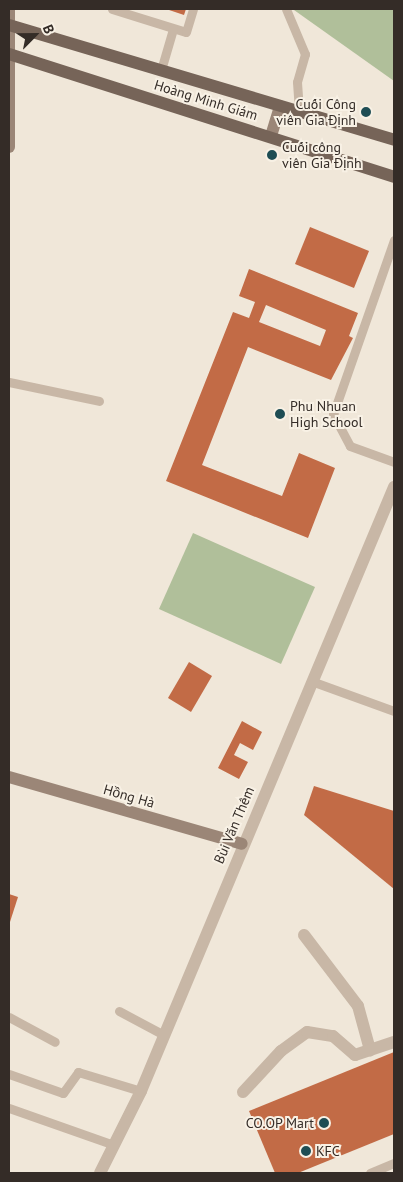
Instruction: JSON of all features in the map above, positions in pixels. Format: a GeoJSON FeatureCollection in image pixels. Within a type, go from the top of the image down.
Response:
{"type":"FeatureCollection","features":[{"type":"Feature","properties":{"kind":"main road","name":"Hoàng Minh Giám"},"geometry":{"type":"LineString","coordinates":[[10,25],[394,140]]}},
{"type":"Feature","properties":{"kind":"main road","name":"Hoàng Minh Giám"},"geometry":{"type":"LineString","coordinates":[[10,54],[271,136],[394,177]]}},
{"type":"Feature","properties":{"kind":"street"},"geometry":{"type":"LineString","coordinates":[[9,9],[9,147]]}},
{"type":"Feature","properties":{"kind":"street"},"geometry":{"type":"LineString","coordinates":[[271,136],[280,106]]}},
{"type":"Feature","properties":{"kind":"street","name":"Bùi Văn Thêm"},"geometry":{"type":"LineString","coordinates":[[100,1173],[141,1091],[242,844],[314,682],[394,486]]}},
{"type":"Feature","properties":{"kind":"street","name":"Hồng Hà"},"geometry":{"type":"LineString","coordinates":[[9,777],[242,844]]}},
{"type":"Feature","properties":{"kind":"street"},"geometry":{"type":"LineString","coordinates":[[304,935],[358,1006],[370,1050]]}},
{"type":"Feature","properties":{"kind":"street"},"geometry":{"type":"LineString","coordinates":[[244,1092],[281,1051],[307,1032],[333,1036],[354,1054],[394,1042]]}},
{"type":"Feature","properties":{"kind":"lane"},"geometry":{"type":"LineString","coordinates":[[112,9],[186,32],[193,9]]}},
{"type":"Feature","properties":{"kind":"lane"},"geometry":{"type":"LineString","coordinates":[[286,9],[305,54],[297,82],[299,112]]}},
{"type":"Feature","properties":{"kind":"lane"},"geometry":{"type":"LineString","coordinates":[[160,70],[173,29]]}},
{"type":"Feature","properties":{"kind":"lane"},"geometry":{"type":"LineString","coordinates":[[394,240],[333,414],[350,446],[394,462]]}},
{"type":"Feature","properties":{"kind":"lane"},"geometry":{"type":"LineString","coordinates":[[9,382],[99,401]]}},
{"type":"Feature","properties":{"kind":"lane"},"geometry":{"type":"LineString","coordinates":[[314,682],[394,711]]}},
{"type":"Feature","properties":{"kind":"lane"},"geometry":{"type":"LineString","coordinates":[[118,1011],[164,1035]]}},
{"type":"Feature","properties":{"kind":"lane"},"geometry":{"type":"LineString","coordinates":[[9,1018],[55,1042]]}},
{"type":"Feature","properties":{"kind":"lane"},"geometry":{"type":"LineString","coordinates":[[9,1074],[63,1093],[78,1072],[141,1091]]}},
{"type":"Feature","properties":{"kind":"lane"},"geometry":{"type":"LineString","coordinates":[[9,1108],[114,1145]]}},
{"type":"Feature","properties":{"kind":"lane"},"geometry":{"type":"LineString","coordinates":[[370,1173],[394,1163]]}},
{"type":"Feature","properties":{"kind":"green space"},"geometry":{"type":"Polygon","coordinates":[[[394,9],[394,81],[294,10],[394,9]]]}},
{"type":"Feature","properties":{"kind":"green space"},"geometry":{"type":"Polygon","coordinates":[[[193,533],[315,587],[281,664],[159,609],[193,533]]]}},
{"type":"Feature","properties":{"kind":"building"},"geometry":{"type":"Polygon","coordinates":[[[166,9],[186,9],[184,15],[166,9]]]}},
{"type":"Feature","properties":{"kind":"building"},"geometry":{"type":"Polygon","coordinates":[[[310,227],[369,251],[354,288],[295,264],[310,227]]]}},
{"type":"Feature","properties":{"kind":"building"},"geometry":{"type":"Polygon","coordinates":[[[249,269],[358,313],[349,336],[353,338],[331,380],[248,347],[202,465],[282,496],[299,453],[335,468],[308,538],[166,481],[233,312],[249,318],[255,302],[239,296],[249,269]],[[266,305],[259,322],[320,346],[326,330],[266,305]]]}},
{"type":"Feature","properties":{"kind":"building"},"geometry":{"type":"Polygon","coordinates":[[[189,662],[212,676],[191,712],[168,698],[189,662]]]}},
{"type":"Feature","properties":{"kind":"building"},"geometry":{"type":"Polygon","coordinates":[[[242,721],[262,732],[253,750],[240,743],[234,755],[248,762],[239,779],[218,768],[242,721]]]}},
{"type":"Feature","properties":{"kind":"building"},"geometry":{"type":"Polygon","coordinates":[[[314,786],[394,811],[394,889],[304,815],[314,786]]]}},
{"type":"Feature","properties":{"kind":"building"},"geometry":{"type":"Polygon","coordinates":[[[9,894],[18,897],[9,925],[9,894]]]}},
{"type":"Feature","properties":{"kind":"building","name":"CO.OP Mart"},"geometry":{"type":"Polygon","coordinates":[[[394,1052],[394,1134],[298,1173],[275,1173],[249,1111],[394,1052]]]}},
{"type":"Feature","properties":{"kind":"place","name":"Cuối Công viên Gia Định"},"geometry":{"type":"Point","coordinates":[366,112]}},
{"type":"Feature","properties":{"kind":"place","name":"Cuối công viên Gia Định"},"geometry":{"type":"Point","coordinates":[272,155]}},
{"type":"Feature","properties":{"kind":"place","name":"Phu Nhuan High School"},"geometry":{"type":"Point","coordinates":[280,414]}},
{"type":"Feature","properties":{"kind":"place","name":"CO.OP Mart"},"geometry":{"type":"Point","coordinates":[324,1123]}},
{"type":"Feature","properties":{"kind":"place","name":"KFC"},"geometry":{"type":"Point","coordinates":[306,1151]}}]}
